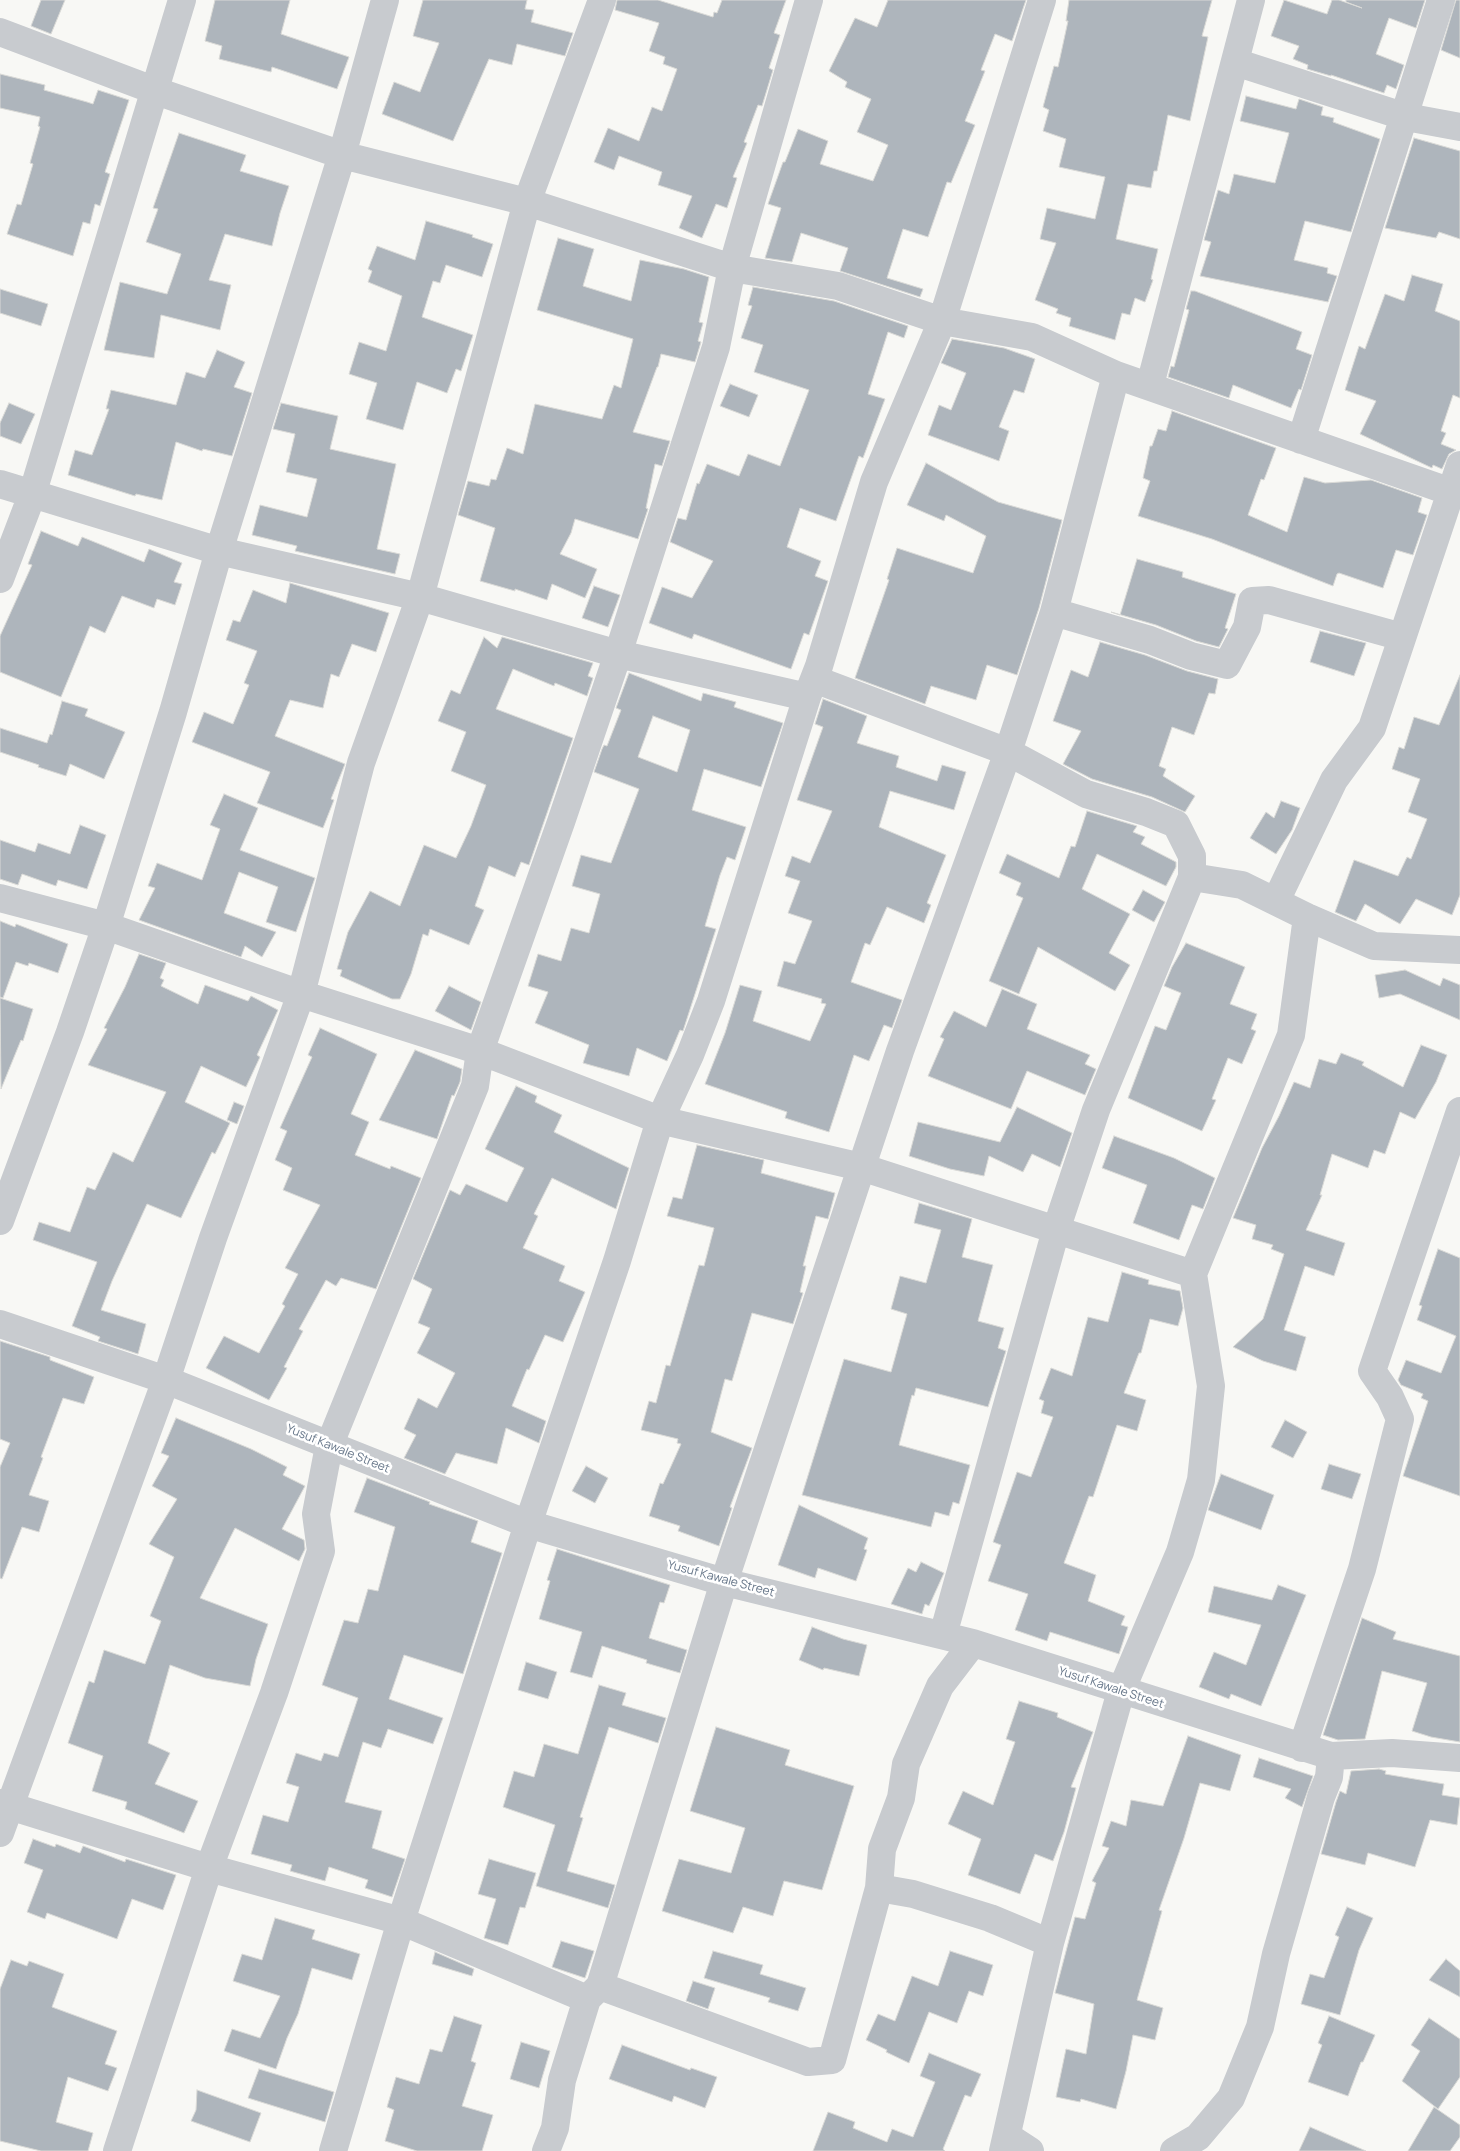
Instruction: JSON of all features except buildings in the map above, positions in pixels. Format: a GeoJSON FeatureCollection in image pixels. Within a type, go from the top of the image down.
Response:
{"type":"FeatureCollection","features":[{"type":"Feature","properties":{"kind":"street"},"geometry":{"type":"LineString","coordinates":[[0,579],[32,495],[156,91],[182,0]]}},
{"type":"Feature","properties":{"kind":"street"},"geometry":{"type":"LineString","coordinates":[[0,1221],[70,1032],[106,926],[173,712],[219,550],[342,155],[385,0]]}},
{"type":"Feature","properties":{"kind":"street"},"geometry":{"type":"LineString","coordinates":[[0,1833],[5,1805],[166,1380],[212,1238],[301,994],[360,763],[420,597],[527,202],[602,0]]}},
{"type":"Feature","properties":{"kind":"street"},"geometry":{"type":"LineString","coordinates":[[117,2151],[209,1868],[274,1693],[321,1551],[316,1514],[329,1446],[475,1086],[480,1051],[618,654],[716,347],[732,268],[809,0]]}},
{"type":"Feature","properties":{"kind":"street"},"geometry":{"type":"LineString","coordinates":[[333,2151],[401,1922],[528,1524],[617,1261],[660,1120],[690,1055],[711,1001],[874,482],[942,321],[1042,0]]}},
{"type":"Feature","properties":{"kind":"street"},"geometry":{"type":"LineString","coordinates":[[1150,385],[1251,0]]}},
{"type":"Feature","properties":{"kind":"street"},"geometry":{"type":"LineString","coordinates":[[1301,440],[1442,0]]}},
{"type":"Feature","properties":{"kind":"street"},"geometry":{"type":"LineString","coordinates":[[0,32],[156,91],[342,155],[527,202],[732,268],[838,286],[942,321],[1032,337],[1116,375],[1150,385],[1301,440],[1455,492]]}},
{"type":"Feature","properties":{"kind":"street"},"geometry":{"type":"LineString","coordinates":[[1235,62],[1406,117],[1460,127]]}},
{"type":"Feature","properties":{"kind":"street"},"geometry":{"type":"LineString","coordinates":[[546,2151],[555,2128],[562,2080],[593,1992],[724,1582],[861,1166],[900,1051],[1008,752],[1054,612],[1116,375]]}},
{"type":"Feature","properties":{"kind":"street"},"geometry":{"type":"LineString","coordinates":[[1276,901],[1334,780],[1372,728],[1402,637],[1455,492],[1460,465]]}},
{"type":"Feature","properties":{"kind":"street"},"geometry":{"type":"LineString","coordinates":[[0,484],[219,550],[420,597],[618,654],[810,688],[1008,752],[1086,794],[1146,812],[1176,824],[1192,856],[1192,877],[1096,1110],[1056,1230],[943,1635]]}},
{"type":"Feature","properties":{"kind":"street"},"geometry":{"type":"LineString","coordinates":[[1054,612],[1150,640],[1191,656],[1228,665],[1246,627],[1252,601],[1270,600],[1402,637]]}},
{"type":"Feature","properties":{"kind":"street"},"geometry":{"type":"LineString","coordinates":[[1192,877],[1242,885],[1307,918],[1374,946],[1460,950]]}},
{"type":"Feature","properties":{"kind":"street"},"geometry":{"type":"LineString","coordinates":[[0,898],[106,926],[301,994],[480,1051],[660,1120],[861,1166],[1193,1274]]}},
{"type":"Feature","properties":{"kind":"street"},"geometry":{"type":"LineString","coordinates":[[1030,2151],[1005,2144],[1050,1943],[1122,1692],[1180,1552],[1201,1480],[1211,1386],[1193,1274],[1291,1035],[1307,918]]}},
{"type":"Feature","properties":{"kind":"street"},"geometry":{"type":"LineString","coordinates":[[1302,1748],[1362,1569],[1400,1419],[1390,1397],[1372,1372],[1460,1111]]}},
{"type":"Feature","properties":{"kind":"street","name":"Yusuf Kawale Street"},"geometry":{"type":"LineString","coordinates":[[0,1324],[166,1380],[528,1524],[724,1582],[972,1643],[1122,1692],[1331,1756],[1392,1753],[1460,1758]]}},
{"type":"Feature","properties":{"kind":"street"},"geometry":{"type":"LineString","coordinates":[[5,1805],[209,1868],[401,1922],[593,1992],[808,2062],[832,2060],[879,1888],[882,1849],[901,1798],[906,1764],[940,1686],[972,1643]]}},
{"type":"Feature","properties":{"kind":"street"},"geometry":{"type":"LineString","coordinates":[[1174,2151],[1198,2138],[1231,2098],[1260,2027],[1276,1954],[1321,1797],[1329,1777],[1331,1756]]}},
{"type":"Feature","properties":{"kind":"street"},"geometry":{"type":"LineString","coordinates":[[879,1888],[913,1894],[973,1913],[1050,1943]]}}]}
